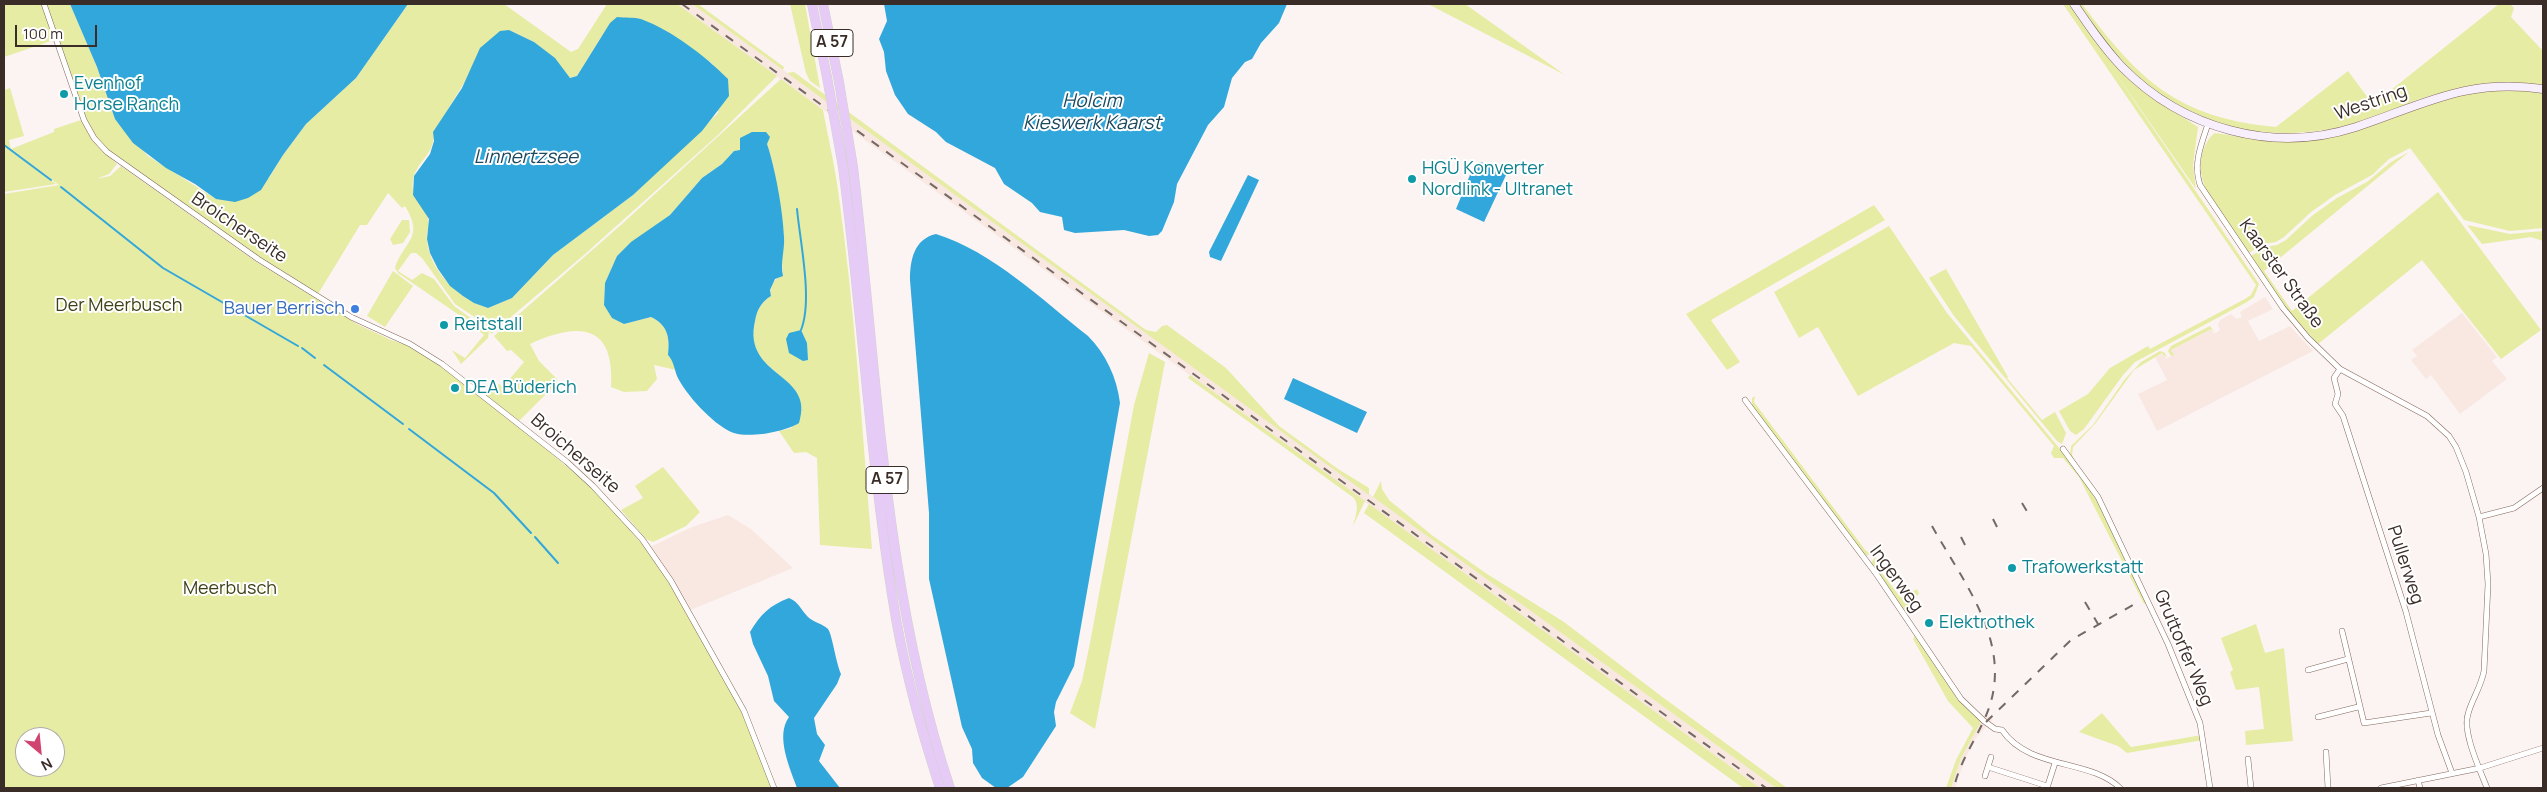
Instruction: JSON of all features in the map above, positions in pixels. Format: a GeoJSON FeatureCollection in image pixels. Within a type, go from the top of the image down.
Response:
{"type":"FeatureCollection","features":[{"type":"Feature","properties":{"kind":"highway","name":"A 57"},"geometry":{"type":"LineString","coordinates":[[812,4],[843,168],[892,593],[906,670],[940,788]]}},
{"type":"Feature","properties":{"kind":"highway","name":"A 57"},"geometry":{"type":"LineString","coordinates":[[823,4],[840,82],[853,167],[892,530],[903,600],[916,669],[950,788]]}},
{"type":"Feature","properties":{"kind":"main road"},"geometry":{"type":"LineString","coordinates":[[2074,4],[2105,47],[2131,76],[2174,108],[2208,124]]}},
{"type":"Feature","properties":{"kind":"main road","name":"Westring"},"geometry":{"type":"LineString","coordinates":[[2208,124],[2263,137],[2318,135],[2356,127],[2429,99],[2457,91],[2507,86],[2543,89]]}},
{"type":"Feature","properties":{"kind":"street","name":"Broicherseite"},"geometry":{"type":"LineString","coordinates":[[44,4],[84,120],[94,138],[107,152],[258,259],[351,317],[410,344],[442,364],[573,467],[609,501],[642,540],[671,581],[744,711],[774,788]]}},
{"type":"Feature","properties":{"kind":"street","name":"Kaarster Straße"},"geometry":{"type":"LineString","coordinates":[[2208,124],[2198,156],[2197,174],[2202,188],[2288,314],[2308,338],[2340,369],[2427,416],[2449,436],[2461,459],[2479,517],[2488,584],[2486,652],[2481,685],[2472,703],[2466,722],[2487,788]]}},
{"type":"Feature","properties":{"kind":"street","name":"Pullerweg"},"geometry":{"type":"LineString","coordinates":[[2340,369],[2334,378],[2338,394],[2335,404],[2343,416],[2406,612],[2431,712],[2452,773]]}},
{"type":"Feature","properties":{"kind":"street","name":"Ingerweg"},"geometry":{"type":"LineString","coordinates":[[1745,400],[1877,575],[1961,699],[1994,729],[2002,730],[2007,738],[2055,763],[2097,773],[2114,782],[2120,788]]}},
{"type":"Feature","properties":{"kind":"street","name":"Gruttorfer Weg"},"geometry":{"type":"LineString","coordinates":[[2062,449],[2098,497],[2168,644],[2200,723],[2210,788]]}},
{"type":"Feature","properties":{"kind":"street"},"geometry":{"type":"LineString","coordinates":[[2479,517],[2514,508],[2543,488]]}},
{"type":"Feature","properties":{"kind":"street"},"geometry":{"type":"LineString","coordinates":[[2342,631],[2358,707],[2364,723],[2369,724],[2431,712]]}},
{"type":"Feature","properties":{"kind":"street"},"geometry":{"type":"LineString","coordinates":[[2308,670],[2348,659]]}},
{"type":"Feature","properties":{"kind":"street"},"geometry":{"type":"LineString","coordinates":[[2318,717],[2358,707]]}},
{"type":"Feature","properties":{"kind":"street"},"geometry":{"type":"LineString","coordinates":[[2381,788],[2480,768],[2543,748]]}},
{"type":"Feature","properties":{"kind":"street"},"geometry":{"type":"LineString","coordinates":[[2326,752],[2328,788]]}},
{"type":"Feature","properties":{"kind":"street"},"geometry":{"type":"LineString","coordinates":[[1985,776],[1991,757]]}},
{"type":"Feature","properties":{"kind":"street"},"geometry":{"type":"LineString","coordinates":[[2248,759],[2251,788]]}},
{"type":"Feature","properties":{"kind":"street"},"geometry":{"type":"LineString","coordinates":[[1988,767],[2047,787],[2055,763]]}},
{"type":"Feature","properties":{"kind":"street"},"geometry":{"type":"LineString","coordinates":[[2418,780],[2420,788]]}},
{"type":"Feature","properties":{"kind":"shaded area"},"geometry":{"type":"Polygon","coordinates":[[[677,4],[692,4],[1776,788],[1760,788],[677,4]]]}},
{"type":"Feature","properties":{"kind":"shaded area"},"geometry":{"type":"Polygon","coordinates":[[[2265,297],[2273,309],[2248,321],[2259,341],[2290,326],[2313,351],[2157,431],[2138,394],[2167,380],[2155,357],[2163,353],[2166,359],[2173,355],[2171,350],[2211,329],[2214,334],[2220,330],[2218,325],[2220,320],[2231,314],[2237,319],[2242,317],[2240,312],[2265,297]]]}},
{"type":"Feature","properties":{"kind":"shaded area"},"geometry":{"type":"Polygon","coordinates":[[[2462,313],[2497,357],[2492,361],[2507,379],[2460,414],[2431,375],[2426,379],[2411,360],[2417,356],[2412,350],[2462,313]]]}},
{"type":"Feature","properties":{"kind":"shaded area"},"geometry":{"type":"Polygon","coordinates":[[[728,515],[751,529],[793,568],[688,611],[648,548],[692,527],[728,515]]]}},
{"type":"Feature","properties":{"kind":"shaded area"},"geometry":{"type":"Polygon","coordinates":[[[1985,714],[1993,719],[1976,738],[1965,759],[1955,788],[1951,788],[1961,758],[1985,714]]]}},
{"type":"Feature","properties":{"kind":"green space"},"geometry":{"type":"Polygon","coordinates":[[[4,4],[42,4],[54,40],[4,57],[4,4]]]}},
{"type":"Feature","properties":{"kind":"green space"},"geometry":{"type":"Polygon","coordinates":[[[46,4],[70,4],[97,67],[115,119],[148,156],[216,199],[269,178],[306,124],[356,78],[408,4],[504,4],[571,52],[578,49],[607,4],[677,4],[777,76],[718,135],[585,254],[491,334],[485,324],[455,304],[422,258],[416,253],[411,253],[398,271],[412,280],[422,273],[434,279],[454,306],[489,331],[488,338],[461,364],[452,350],[465,358],[484,335],[462,317],[398,273],[395,268],[411,239],[413,226],[405,206],[402,208],[388,193],[367,225],[360,225],[318,294],[258,257],[112,154],[94,136],[85,119],[46,4]],[[617,17],[601,37],[577,76],[570,78],[534,42],[509,30],[470,73],[434,132],[432,146],[417,170],[413,183],[414,194],[428,218],[427,240],[429,252],[440,273],[457,291],[477,304],[488,308],[512,298],[553,255],[633,195],[718,113],[713,64],[664,31],[617,17]]]}},
{"type":"Feature","properties":{"kind":"green space"},"geometry":{"type":"Polygon","coordinates":[[[692,4],[698,4],[784,67],[783,70],[692,4]]]}},
{"type":"Feature","properties":{"kind":"green space"},"geometry":{"type":"Polygon","coordinates":[[[790,4],[805,4],[820,88],[810,81],[806,73],[790,4]]]}},
{"type":"Feature","properties":{"kind":"green space"},"geometry":{"type":"Polygon","coordinates":[[[1428,4],[1465,4],[1565,75],[1428,4]]]}},
{"type":"Feature","properties":{"kind":"green space"},"geometry":{"type":"Polygon","coordinates":[[[2063,4],[2071,4],[2153,98],[2198,127],[2193,165],[2196,189],[2107,61],[2259,284],[2254,297],[2247,302],[2135,362],[2123,375],[2084,429],[2076,435],[2070,431],[2059,411],[2088,394],[2110,368],[2148,346],[2150,349],[2245,299],[2251,295],[2256,285],[2063,4]]]}},
{"type":"Feature","properties":{"kind":"green space"},"geometry":{"type":"Polygon","coordinates":[[[2078,4],[2082,4],[2122,54],[2163,91],[2186,104],[2212,115],[2242,122],[2276,127],[2348,71],[2377,110],[2380,109],[2376,102],[2499,4],[2510,4],[2514,8],[2511,17],[2543,51],[2543,86],[2511,84],[2479,86],[2448,91],[2417,100],[2367,120],[2328,129],[2296,133],[2265,132],[2235,128],[2206,119],[2178,106],[2151,88],[2119,60],[2078,4]]]}},
{"type":"Feature","properties":{"kind":"green space"},"geometry":{"type":"Polygon","coordinates":[[[794,72],[1146,330],[1156,332],[1162,326],[1167,325],[1226,368],[1279,426],[1338,469],[1369,488],[1369,495],[787,73],[794,72]]]}},
{"type":"Feature","properties":{"kind":"green space"},"geometry":{"type":"Polygon","coordinates":[[[781,79],[823,110],[833,160],[854,324],[872,549],[820,545],[817,458],[806,452],[794,453],[779,431],[792,428],[795,390],[764,361],[754,345],[753,334],[758,310],[771,296],[773,283],[783,275],[774,168],[767,144],[741,145],[740,150],[734,151],[722,164],[702,178],[670,215],[632,242],[617,256],[605,283],[604,305],[624,324],[651,317],[661,324],[667,333],[669,343],[668,355],[674,362],[676,370],[654,365],[657,379],[647,391],[624,392],[611,387],[611,366],[607,350],[600,339],[590,333],[578,331],[563,332],[530,344],[539,361],[557,379],[557,383],[519,421],[487,396],[499,384],[503,387],[524,362],[511,350],[507,351],[494,336],[622,224],[781,79]]]}},
{"type":"Feature","properties":{"kind":"green space","name":"Meerbusch"},"geometry":{"type":"Polygon","coordinates":[[[10,88],[24,136],[9,140],[11,149],[54,132],[54,129],[81,120],[98,146],[117,164],[109,174],[96,179],[110,176],[121,166],[255,261],[357,324],[406,345],[439,365],[520,427],[597,492],[661,566],[744,712],[774,788],[4,788],[4,194],[59,185],[21,158],[56,184],[4,192],[4,90],[10,88]]]}},
{"type":"Feature","properties":{"kind":"green space"},"geometry":{"type":"Polygon","coordinates":[[[2515,89],[2543,92],[2543,228],[2510,231],[2464,220],[2410,148],[2389,159],[2372,175],[2335,195],[2311,212],[2284,237],[2276,242],[2263,244],[2249,253],[2213,204],[2206,190],[2201,162],[2204,148],[2215,133],[2263,140],[2307,139],[2472,91],[2515,89]]]}},
{"type":"Feature","properties":{"kind":"green space"},"geometry":{"type":"Polygon","coordinates":[[[2409,152],[2264,271],[2292,311],[2438,192],[2541,330],[2501,359],[2422,260],[2318,344],[2290,313],[2251,256],[2265,247],[2277,245],[2286,240],[2313,215],[2337,198],[2367,182],[2391,162],[2409,152]]]}},
{"type":"Feature","properties":{"kind":"green space"},"geometry":{"type":"Polygon","coordinates":[[[1874,205],[1885,220],[1711,320],[1740,362],[1727,370],[1686,314],[1874,205]]]}},
{"type":"Feature","properties":{"kind":"green space"},"geometry":{"type":"Polygon","coordinates":[[[402,220],[409,220],[410,232],[403,243],[393,245],[390,239],[402,220]]]}},
{"type":"Feature","properties":{"kind":"green space"},"geometry":{"type":"Polygon","coordinates":[[[2467,225],[2510,234],[2543,231],[2543,241],[2531,237],[2482,244],[2467,225]]]}},
{"type":"Feature","properties":{"kind":"green space"},"geometry":{"type":"Polygon","coordinates":[[[1889,226],[1947,313],[2089,484],[2149,602],[2144,604],[2079,477],[2063,458],[2054,458],[2051,453],[2054,446],[1971,346],[1954,343],[1858,396],[1818,327],[1799,338],[1774,292],[1889,226]]]}},
{"type":"Feature","properties":{"kind":"green space"},"geometry":{"type":"Polygon","coordinates":[[[1946,269],[2007,378],[2042,420],[2055,412],[2066,433],[2062,444],[2057,441],[1954,316],[1929,278],[1946,269]]]}},
{"type":"Feature","properties":{"kind":"green space"},"geometry":{"type":"Polygon","coordinates":[[[393,271],[413,286],[385,327],[367,316],[393,271]]]}},
{"type":"Feature","properties":{"kind":"green space"},"geometry":{"type":"Polygon","coordinates":[[[2210,326],[2215,333],[2211,329],[2171,350],[2174,355],[2171,356],[2168,351],[2171,346],[2210,326]]]}},
{"type":"Feature","properties":{"kind":"green space"},"geometry":{"type":"Polygon","coordinates":[[[2160,351],[2165,353],[2167,358],[2162,353],[2134,370],[2095,424],[2073,447],[2072,455],[2076,464],[2070,456],[2071,446],[2093,425],[2125,379],[2141,362],[2160,351]]]}},
{"type":"Feature","properties":{"kind":"green space"},"geometry":{"type":"Polygon","coordinates":[[[1149,353],[1165,362],[1095,729],[1070,713],[1082,681],[1134,405],[1149,353]]]}},
{"type":"Feature","properties":{"kind":"green space"},"geometry":{"type":"Polygon","coordinates":[[[1190,375],[1365,501],[1353,526],[1357,508],[1354,498],[1188,378],[1190,375]]]}},
{"type":"Feature","properties":{"kind":"green space"},"geometry":{"type":"Polygon","coordinates":[[[1755,396],[1754,402],[1866,551],[1874,553],[1865,556],[1752,407],[1752,398],[1755,396]]]}},
{"type":"Feature","properties":{"kind":"green space"},"geometry":{"type":"Polygon","coordinates":[[[663,467],[700,512],[686,526],[653,542],[646,539],[621,510],[643,498],[635,486],[663,467]]]}},
{"type":"Feature","properties":{"kind":"green space"},"geometry":{"type":"Polygon","coordinates":[[[1381,481],[1382,489],[1389,500],[1433,536],[1487,574],[1564,622],[1787,788],[1776,788],[1373,497],[1381,481]]]}},
{"type":"Feature","properties":{"kind":"green space"},"geometry":{"type":"Polygon","coordinates":[[[1369,504],[1760,788],[1743,788],[1364,513],[1369,504]]]}},
{"type":"Feature","properties":{"kind":"green space"},"geometry":{"type":"Polygon","coordinates":[[[1876,556],[1875,564],[1901,598],[1917,589],[1919,594],[1906,602],[1912,605],[1905,614],[1870,564],[1876,556]]]}},
{"type":"Feature","properties":{"kind":"green space"},"geometry":{"type":"Polygon","coordinates":[[[2256,624],[2265,653],[2284,648],[2293,741],[2246,745],[2245,731],[2264,729],[2259,687],[2236,690],[2230,672],[2233,670],[2221,638],[2256,624]]]}},
{"type":"Feature","properties":{"kind":"green space"},"geometry":{"type":"Polygon","coordinates":[[[1916,633],[1948,682],[1982,720],[1961,758],[1951,788],[1946,788],[1956,760],[1973,728],[1948,701],[1913,639],[1916,633]]]}},
{"type":"Feature","properties":{"kind":"green space"},"geometry":{"type":"Polygon","coordinates":[[[2102,713],[2131,747],[2202,735],[2203,740],[2127,753],[2118,746],[2079,732],[2102,713]]]}},
{"type":"Feature","properties":{"kind":"water"},"geometry":{"type":"Polygon","coordinates":[[[70,4],[408,4],[356,78],[306,124],[283,155],[261,190],[248,198],[235,202],[216,199],[195,184],[166,168],[133,143],[115,119],[97,67],[70,4]]]}},
{"type":"Feature","properties":{"kind":"water","name":"Holcim Kieswerk Kaarst"},"geometry":{"type":"Polygon","coordinates":[[[884,4],[1287,4],[1279,23],[1261,43],[1252,59],[1245,62],[1232,78],[1224,107],[1208,125],[1177,184],[1174,202],[1162,231],[1158,235],[1149,236],[1124,230],[1075,233],[1064,230],[1062,217],[1040,212],[1032,203],[1004,184],[995,168],[946,142],[936,132],[908,114],[895,95],[886,71],[884,52],[879,39],[887,21],[884,4]]]}},
{"type":"Feature","properties":{"kind":"water","name":"Linnertzsee"},"geometry":{"type":"Polygon","coordinates":[[[617,17],[641,19],[677,37],[728,79],[729,96],[702,131],[633,195],[553,255],[512,298],[488,308],[474,303],[450,286],[438,269],[430,253],[427,239],[429,219],[413,195],[414,176],[430,154],[434,141],[433,132],[462,88],[480,48],[500,31],[509,30],[534,42],[555,58],[570,78],[577,76],[610,23],[617,17]]]}},
{"type":"Feature","properties":{"kind":"water"},"geometry":{"type":"Polygon","coordinates":[[[752,132],[766,132],[770,137],[767,144],[778,189],[784,242],[783,276],[775,279],[770,290],[771,296],[758,310],[755,321],[754,340],[759,354],[768,365],[789,383],[797,394],[801,406],[799,423],[766,434],[746,435],[731,432],[724,428],[700,408],[687,392],[677,376],[668,355],[669,343],[667,333],[657,320],[651,317],[624,324],[612,318],[604,305],[605,283],[617,256],[631,242],[670,215],[702,178],[722,164],[734,151],[740,150],[740,138],[752,132]]]}},
{"type":"Feature","properties":{"kind":"water"},"geometry":{"type":"Polygon","coordinates":[[[1481,162],[1507,173],[1484,222],[1456,209],[1474,165],[1481,162]]]}},
{"type":"Feature","properties":{"kind":"water"},"geometry":{"type":"Polygon","coordinates":[[[1248,175],[1259,180],[1221,261],[1210,257],[1209,252],[1248,175]]]}},
{"type":"Feature","properties":{"kind":"water"},"geometry":{"type":"Polygon","coordinates":[[[936,234],[957,242],[997,264],[1088,336],[1110,367],[1119,394],[1120,403],[1074,666],[1056,702],[1054,712],[1056,726],[1023,777],[1007,788],[996,788],[982,778],[973,763],[972,749],[962,727],[929,579],[929,513],[910,280],[912,258],[918,245],[923,240],[936,234]]]}},
{"type":"Feature","properties":{"kind":"water"},"geometry":{"type":"Polygon","coordinates":[[[801,330],[807,343],[808,360],[803,361],[789,353],[786,339],[789,333],[801,330]]]}},
{"type":"Feature","properties":{"kind":"water"},"geometry":{"type":"Polygon","coordinates":[[[1293,378],[1367,412],[1357,433],[1284,399],[1293,378]]]}},
{"type":"Feature","properties":{"kind":"water"},"geometry":{"type":"Polygon","coordinates":[[[789,598],[810,619],[828,629],[841,674],[837,684],[814,718],[817,734],[825,745],[819,761],[840,788],[797,788],[785,752],[783,733],[789,717],[774,701],[768,676],[753,644],[750,632],[758,620],[771,607],[789,598]]]}},
{"type":"Feature","properties":{"kind":"waterway"},"geometry":{"type":"LineString","coordinates":[[4,145],[51,180]]}},
{"type":"Feature","properties":{"kind":"waterway"},"geometry":{"type":"LineString","coordinates":[[61,187],[163,268],[298,346]]}},
{"type":"Feature","properties":{"kind":"waterway"},"geometry":{"type":"LineString","coordinates":[[797,209],[806,287],[806,303],[801,330]]}},
{"type":"Feature","properties":{"kind":"waterway"},"geometry":{"type":"LineString","coordinates":[[302,348],[315,358]]}},
{"type":"Feature","properties":{"kind":"waterway"},"geometry":{"type":"LineString","coordinates":[[324,365],[403,424]]}},
{"type":"Feature","properties":{"kind":"waterway"},"geometry":{"type":"LineString","coordinates":[[409,429],[494,493],[531,533]]}},
{"type":"Feature","properties":{"kind":"waterway"},"geometry":{"type":"LineString","coordinates":[[535,537],[558,563]]}},
{"type":"Feature","properties":{"kind":"railway"},"geometry":{"type":"LineString","coordinates":[[682,4],[1766,788]]}},
{"type":"Feature","properties":{"kind":"railway"},"geometry":{"type":"LineString","coordinates":[[2022,503],[2028,513]]}},
{"type":"Feature","properties":{"kind":"railway"},"geometry":{"type":"LineString","coordinates":[[1993,519],[1998,529]]}},
{"type":"Feature","properties":{"kind":"railway"},"geometry":{"type":"LineString","coordinates":[[1932,526],[1981,613],[1994,659],[1994,683],[1989,708],[1965,757],[1954,788]]}},
{"type":"Feature","properties":{"kind":"railway"},"geometry":{"type":"LineString","coordinates":[[1961,537],[1966,547]]}},
{"type":"Feature","properties":{"kind":"railway"},"geometry":{"type":"LineString","coordinates":[[1986,722],[2071,640],[2140,601]]}},
{"type":"Feature","properties":{"kind":"railway"},"geometry":{"type":"LineString","coordinates":[[2085,602],[2098,624]]}},
{"type":"Feature","properties":{"kind":"place","name":"Evenhof Horse Ranch"},"geometry":{"type":"Point","coordinates":[64,94]}},
{"type":"Feature","properties":{"kind":"place","name":"HGÜ Konverter Nordlink - Ultranet"},"geometry":{"type":"Point","coordinates":[1412,179]}},
{"type":"Feature","properties":{"kind":"place","name":"Bauer Berrisch"},"geometry":{"type":"Point","coordinates":[355,309]}},
{"type":"Feature","properties":{"kind":"place","name":"Reitstall"},"geometry":{"type":"Point","coordinates":[444,325]}},
{"type":"Feature","properties":{"kind":"place","name":"DEA Büderich"},"geometry":{"type":"Point","coordinates":[455,388]}},
{"type":"Feature","properties":{"kind":"place","name":"Trafowerkstatt"},"geometry":{"type":"Point","coordinates":[2012,568]}},
{"type":"Feature","properties":{"kind":"place","name":"Elektrothek"},"geometry":{"type":"Point","coordinates":[1929,623]}},
{"type":"Feature","properties":{"kind":"park label","name":"Der Meerbusch"},"geometry":{"type":"Point","coordinates":[119,306]}}]}
